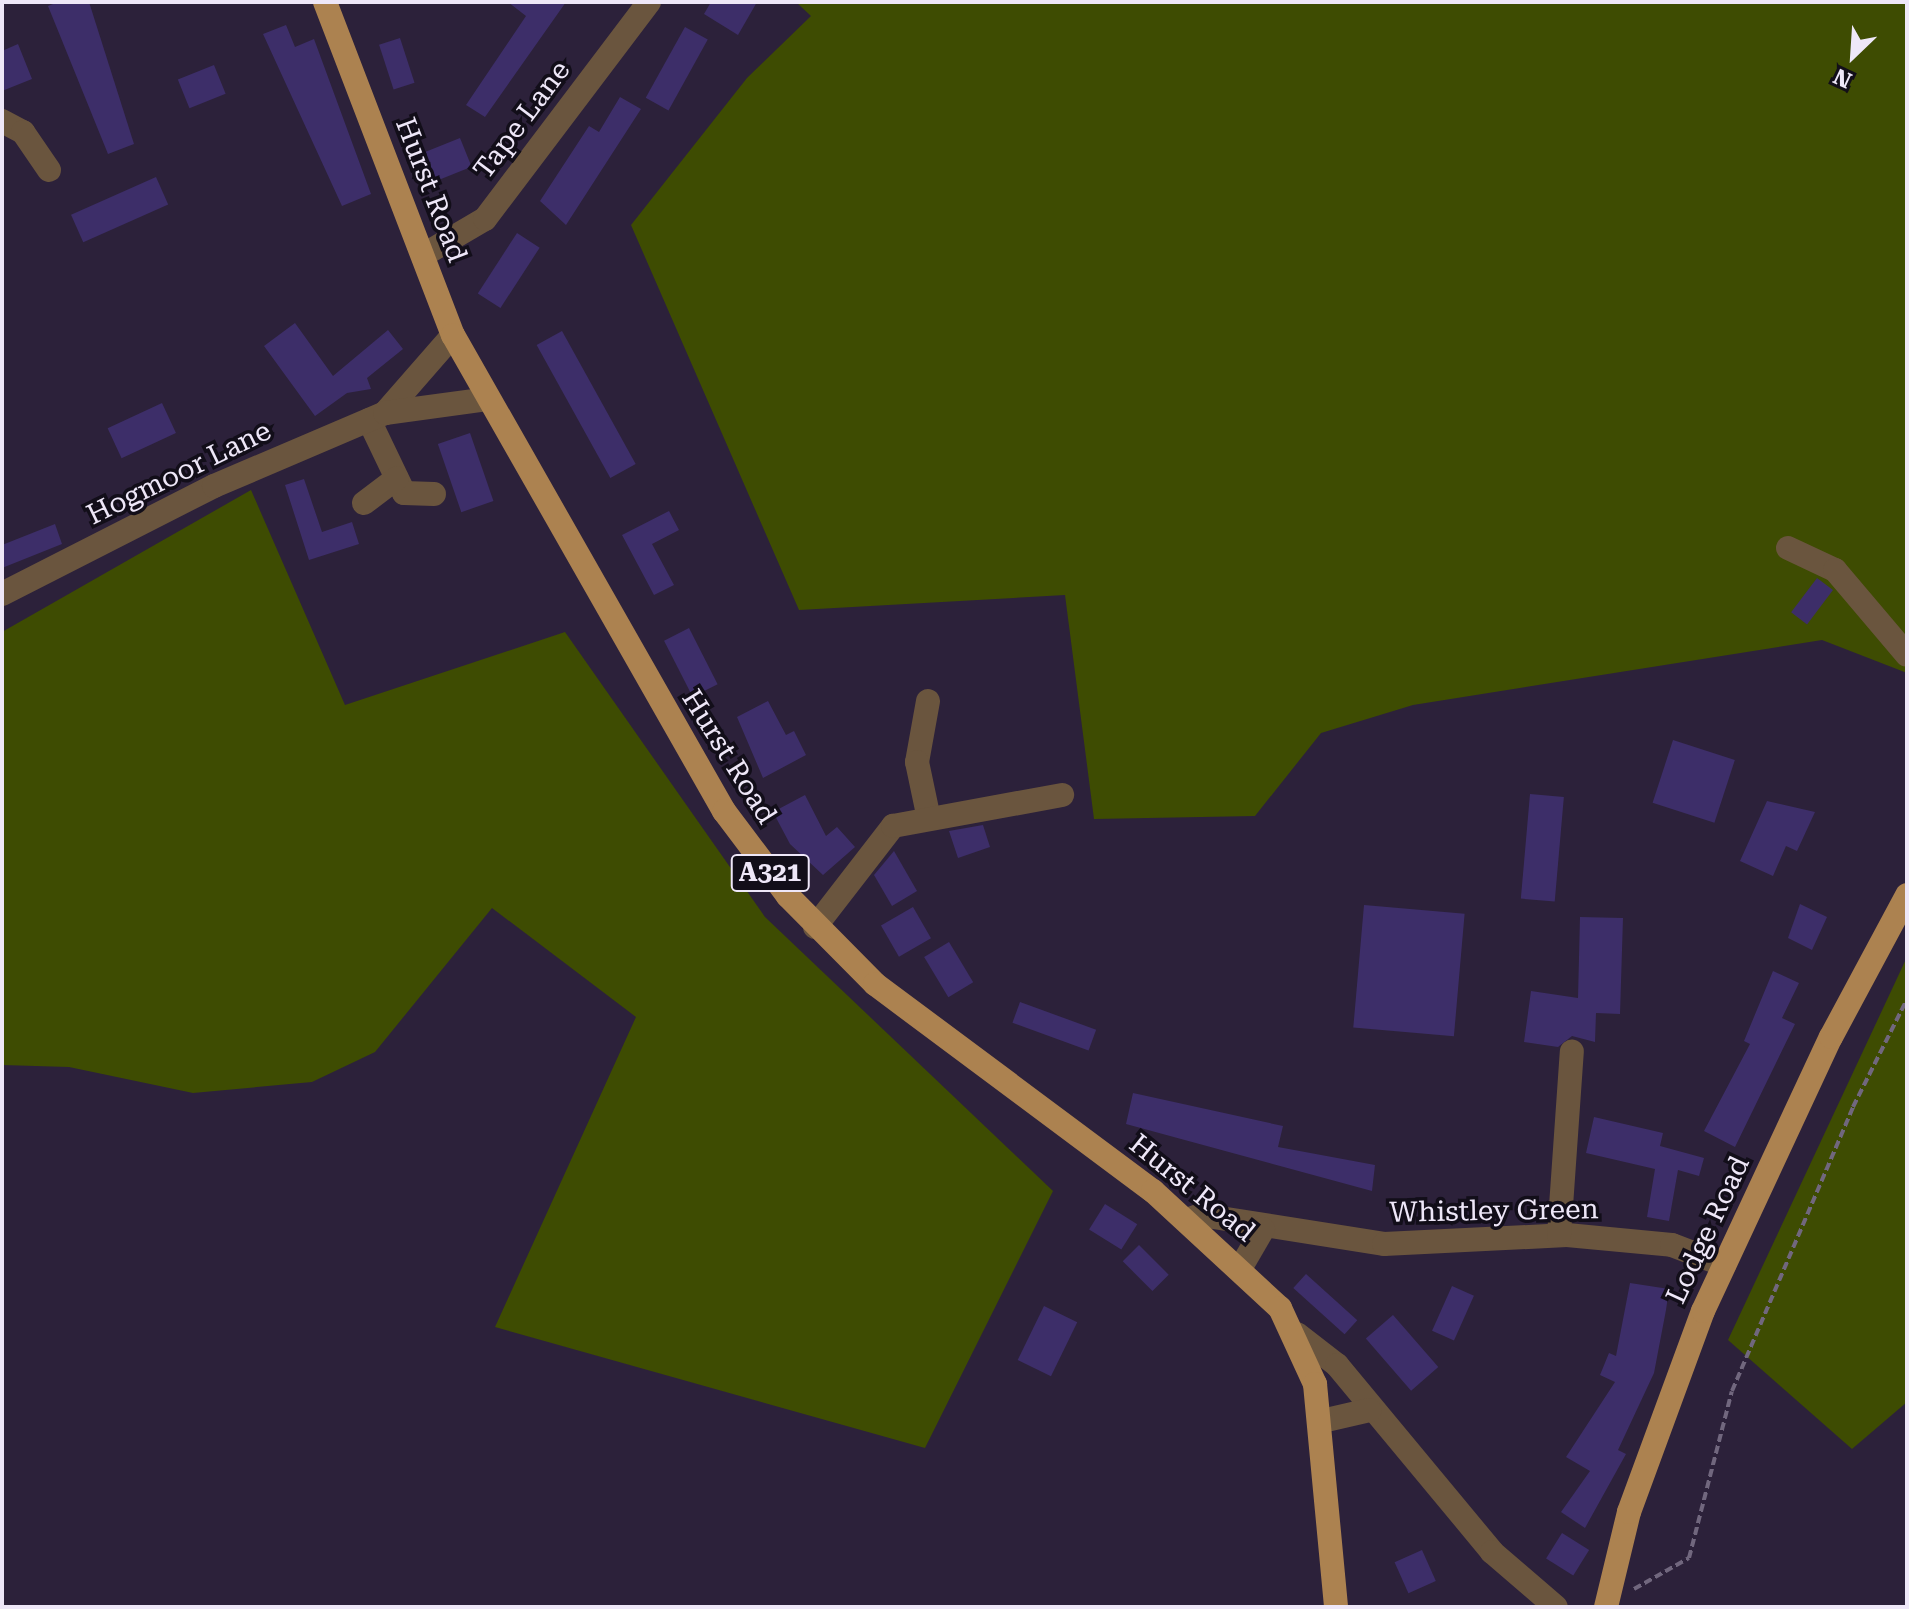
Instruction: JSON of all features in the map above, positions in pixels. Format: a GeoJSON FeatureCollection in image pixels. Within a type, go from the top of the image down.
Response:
{"type":"FeatureCollection","features":[{"type":"Feature","properties":{"kind":"main road","name":"Hurst Road"},"geometry":{"type":"LineString","coordinates":[[325,2],[425,254],[453,335],[724,811],[815,927],[921,1022],[1187,1220],[1241,1267],[1297,1334],[1322,1421],[1336,1607]]}},
{"type":"Feature","properties":{"kind":"main road","name":"Lodge Road"},"geometry":{"type":"LineString","coordinates":[[1606,1605],[1663,1413],[1724,1265],[1907,895]]}},
{"type":"Feature","properties":{"kind":"street","name":"Tape Lane"},"geometry":{"type":"LineString","coordinates":[[425,254],[485,219],[649,2]]}},
{"type":"Feature","properties":{"kind":"street"},"geometry":{"type":"LineString","coordinates":[[2,121],[23,132],[49,170]]}},
{"type":"Feature","properties":{"kind":"street","name":"Hogmoor Lane"},"geometry":{"type":"LineString","coordinates":[[377,416],[453,335]]}},
{"type":"Feature","properties":{"kind":"street","name":"Hogmoor Lane"},"geometry":{"type":"LineString","coordinates":[[2,594],[214,486],[377,416],[487,399]]}},
{"type":"Feature","properties":{"kind":"street"},"geometry":{"type":"LineString","coordinates":[[377,416],[397,478],[415,499],[434,494]]}},
{"type":"Feature","properties":{"kind":"street"},"geometry":{"type":"LineString","coordinates":[[364,503],[397,478]]}},
{"type":"Feature","properties":{"kind":"street"},"geometry":{"type":"LineString","coordinates":[[1788,548],[1835,570],[1907,655]]}},
{"type":"Feature","properties":{"kind":"street"},"geometry":{"type":"LineString","coordinates":[[928,701],[917,762],[929,819]]}},
{"type":"Feature","properties":{"kind":"street"},"geometry":{"type":"LineString","coordinates":[[815,927],[884,832],[929,819],[1062,795]]}},
{"type":"Feature","properties":{"kind":"street"},"geometry":{"type":"LineString","coordinates":[[1559,1235],[1572,1051]]}},
{"type":"Feature","properties":{"kind":"street","name":"Whistley Green"},"geometry":{"type":"LineString","coordinates":[[1187,1220],[1201,1215],[1263,1229],[1384,1244],[1559,1235],[1672,1245],[1724,1265]]}},
{"type":"Feature","properties":{"kind":"street"},"geometry":{"type":"LineString","coordinates":[[1241,1267],[1263,1229]]}},
{"type":"Feature","properties":{"kind":"street"},"geometry":{"type":"LineString","coordinates":[[1297,1334],[1337,1365],[1370,1410],[1492,1552],[1556,1607]]}},
{"type":"Feature","properties":{"kind":"street"},"geometry":{"type":"LineString","coordinates":[[1322,1421],[1370,1410]]}},
{"type":"Feature","properties":{"kind":"path"},"geometry":{"type":"LineString","coordinates":[[1606,1605],[1689,1558],[1732,1391],[1853,1107],[1907,999]]}},
{"type":"Feature","properties":{"kind":"green space"},"geometry":{"type":"Polygon","coordinates":[[[796,2],[1907,2],[1907,673],[1822,640],[1413,705],[1321,733],[1255,816],[1094,819],[1065,595],[799,610],[631,225],[747,78],[811,16],[796,2]]]}},
{"type":"Feature","properties":{"kind":"green space"},"geometry":{"type":"Polygon","coordinates":[[[251,490],[345,705],[565,632],[765,917],[1053,1191],[925,1448],[495,1327],[636,1017],[492,908],[375,1052],[312,1082],[193,1093],[69,1067],[2,1065],[2,632],[251,490]]]}},
{"type":"Feature","properties":{"kind":"green space"},"geometry":{"type":"Polygon","coordinates":[[[1907,957],[1907,1402],[1852,1449],[1728,1340],[1907,957]]]}},
{"type":"Feature","properties":{"kind":"building"},"geometry":{"type":"Polygon","coordinates":[[[58,2],[89,2],[134,144],[108,154],[48,6],[58,2]]]}},
{"type":"Feature","properties":{"kind":"building"},"geometry":{"type":"Polygon","coordinates":[[[508,2],[566,2],[485,117],[466,105],[526,16],[508,2]]]}},
{"type":"Feature","properties":{"kind":"building"},"geometry":{"type":"Polygon","coordinates":[[[711,2],[757,2],[738,35],[704,14],[711,2]]]}},
{"type":"Feature","properties":{"kind":"building"},"geometry":{"type":"Polygon","coordinates":[[[286,25],[295,47],[314,39],[371,194],[342,206],[263,34],[286,25]]]}},
{"type":"Feature","properties":{"kind":"building"},"geometry":{"type":"Polygon","coordinates":[[[685,27],[708,40],[668,110],[646,98],[685,27]]]}},
{"type":"Feature","properties":{"kind":"building"},"geometry":{"type":"Polygon","coordinates":[[[400,38],[415,83],[394,89],[379,45],[400,38]]]}},
{"type":"Feature","properties":{"kind":"building"},"geometry":{"type":"Polygon","coordinates":[[[18,44],[32,79],[2,91],[2,51],[18,44]]]}},
{"type":"Feature","properties":{"kind":"building"},"geometry":{"type":"Polygon","coordinates":[[[214,65],[226,94],[189,108],[178,80],[214,65]]]}},
{"type":"Feature","properties":{"kind":"building"},"geometry":{"type":"Polygon","coordinates":[[[620,97],[641,109],[566,225],[540,201],[589,126],[599,132],[620,97]]]}},
{"type":"Feature","properties":{"kind":"building"},"geometry":{"type":"Polygon","coordinates":[[[460,138],[472,167],[435,181],[424,153],[460,138]]]}},
{"type":"Feature","properties":{"kind":"building"},"geometry":{"type":"Polygon","coordinates":[[[156,177],[168,204],[83,242],[71,215],[156,177]]]}},
{"type":"Feature","properties":{"kind":"building"},"geometry":{"type":"Polygon","coordinates":[[[517,233],[540,248],[500,308],[478,293],[517,233]]]}},
{"type":"Feature","properties":{"kind":"building"},"geometry":{"type":"Polygon","coordinates":[[[295,323],[333,376],[388,330],[403,349],[367,378],[371,389],[347,393],[315,416],[264,346],[295,323]]]}},
{"type":"Feature","properties":{"kind":"building"},"geometry":{"type":"Polygon","coordinates":[[[562,331],[636,464],[610,478],[537,345],[562,331]]]}},
{"type":"Feature","properties":{"kind":"building"},"geometry":{"type":"Polygon","coordinates":[[[162,403],[176,433],[122,458],[108,428],[162,403]]]}},
{"type":"Feature","properties":{"kind":"building"},"geometry":{"type":"Polygon","coordinates":[[[470,433],[493,501],[461,512],[438,444],[470,433]]]}},
{"type":"Feature","properties":{"kind":"building"},"geometry":{"type":"Polygon","coordinates":[[[304,479],[322,532],[352,522],[359,544],[309,560],[285,485],[304,479]]]}},
{"type":"Feature","properties":{"kind":"building"},"geometry":{"type":"Polygon","coordinates":[[[669,511],[679,530],[652,544],[674,585],[654,595],[622,535],[669,511]]]}},
{"type":"Feature","properties":{"kind":"building"},"geometry":{"type":"Polygon","coordinates":[[[55,524],[62,544],[2,568],[2,545],[55,524]]]}},
{"type":"Feature","properties":{"kind":"building"},"geometry":{"type":"Polygon","coordinates":[[[1817,578],[1833,590],[1807,624],[1791,612],[1817,578]]]}},
{"type":"Feature","properties":{"kind":"building"},"geometry":{"type":"Polygon","coordinates":[[[689,628],[718,684],[693,697],[664,641],[689,628]]]}},
{"type":"Feature","properties":{"kind":"building"},"geometry":{"type":"Polygon","coordinates":[[[768,701],[786,735],[794,731],[806,755],[763,778],[737,717],[768,701]]]}},
{"type":"Feature","properties":{"kind":"building"},"geometry":{"type":"Polygon","coordinates":[[[1673,740],[1735,760],[1714,823],[1653,803],[1673,740]]]}},
{"type":"Feature","properties":{"kind":"building"},"geometry":{"type":"Polygon","coordinates":[[[1530,794],[1564,797],[1555,902],[1521,899],[1530,794]]]}},
{"type":"Feature","properties":{"kind":"building"},"geometry":{"type":"Polygon","coordinates":[[[805,795],[826,836],[837,827],[855,847],[823,875],[790,844],[773,812],[805,795]]]}},
{"type":"Feature","properties":{"kind":"building"},"geometry":{"type":"Polygon","coordinates":[[[1767,801],[1815,812],[1797,851],[1786,846],[1773,876],[1740,861],[1767,801]]]}},
{"type":"Feature","properties":{"kind":"building"},"geometry":{"type":"Polygon","coordinates":[[[983,825],[990,847],[958,858],[949,831],[983,825]]]}},
{"type":"Feature","properties":{"kind":"building"},"geometry":{"type":"Polygon","coordinates":[[[894,851],[917,891],[892,906],[874,875],[894,851]]]}},
{"type":"Feature","properties":{"kind":"building"},"geometry":{"type":"Polygon","coordinates":[[[1800,904],[1827,917],[1812,950],[1788,938],[1800,904]]]}},
{"type":"Feature","properties":{"kind":"building"},"geometry":{"type":"Polygon","coordinates":[[[1364,905],[1465,914],[1454,1036],[1353,1028],[1364,905]]]}},
{"type":"Feature","properties":{"kind":"building"},"geometry":{"type":"Polygon","coordinates":[[[913,907],[931,938],[899,957],[881,926],[913,907]]]}},
{"type":"Feature","properties":{"kind":"building"},"geometry":{"type":"Polygon","coordinates":[[[1580,917],[1623,918],[1620,1014],[1596,1013],[1595,1042],[1572,1036],[1558,1047],[1524,1042],[1531,991],[1578,998],[1580,917]]]}},
{"type":"Feature","properties":{"kind":"building"},"geometry":{"type":"Polygon","coordinates":[[[949,942],[973,982],[948,997],[924,957],[949,942]]]}},
{"type":"Feature","properties":{"kind":"building"},"geometry":{"type":"Polygon","coordinates":[[[1773,971],[1799,983],[1782,1018],[1795,1024],[1735,1147],[1704,1131],[1750,1044],[1744,1041],[1773,971]]]}},
{"type":"Feature","properties":{"kind":"building"},"geometry":{"type":"Polygon","coordinates":[[[1020,1002],[1096,1030],[1089,1050],[1012,1023],[1020,1002]]]}},
{"type":"Feature","properties":{"kind":"building"},"geometry":{"type":"Polygon","coordinates":[[[1133,1093],[1283,1126],[1278,1147],[1375,1165],[1372,1191],[1126,1124],[1133,1093]]]}},
{"type":"Feature","properties":{"kind":"building"},"geometry":{"type":"Polygon","coordinates":[[[1594,1117],[1663,1133],[1660,1146],[1704,1158],[1699,1176],[1678,1170],[1669,1221],[1647,1217],[1655,1169],[1586,1153],[1594,1117]]]}},
{"type":"Feature","properties":{"kind":"building"},"geometry":{"type":"Polygon","coordinates":[[[1105,1204],[1137,1224],[1121,1250],[1089,1229],[1105,1204]]]}},
{"type":"Feature","properties":{"kind":"building"},"geometry":{"type":"Polygon","coordinates":[[[1139,1245],[1169,1275],[1152,1291],[1123,1261],[1139,1245]]]}},
{"type":"Feature","properties":{"kind":"building"},"geometry":{"type":"Polygon","coordinates":[[[1306,1274],[1357,1320],[1345,1334],[1293,1288],[1306,1274]]]}},
{"type":"Feature","properties":{"kind":"building"},"geometry":{"type":"Polygon","coordinates":[[[1630,1283],[1669,1289],[1666,1310],[1654,1373],[1618,1450],[1626,1454],[1585,1528],[1561,1512],[1590,1471],[1566,1457],[1615,1382],[1600,1375],[1609,1353],[1616,1356],[1630,1283]]]}},
{"type":"Feature","properties":{"kind":"building"},"geometry":{"type":"Polygon","coordinates":[[[1452,1286],[1474,1296],[1454,1341],[1432,1331],[1452,1286]]]}},
{"type":"Feature","properties":{"kind":"building"},"geometry":{"type":"Polygon","coordinates":[[[1044,1306],[1077,1322],[1051,1376],[1018,1360],[1044,1306]]]}},
{"type":"Feature","properties":{"kind":"building"},"geometry":{"type":"Polygon","coordinates":[[[1393,1315],[1438,1367],[1411,1391],[1366,1339],[1393,1315]]]}},
{"type":"Feature","properties":{"kind":"building"},"geometry":{"type":"Polygon","coordinates":[[[1562,1533],[1589,1550],[1573,1575],[1546,1558],[1562,1533]]]}},
{"type":"Feature","properties":{"kind":"building"},"geometry":{"type":"Polygon","coordinates":[[[1422,1550],[1436,1581],[1408,1593],[1395,1562],[1422,1550]]]}}]}
